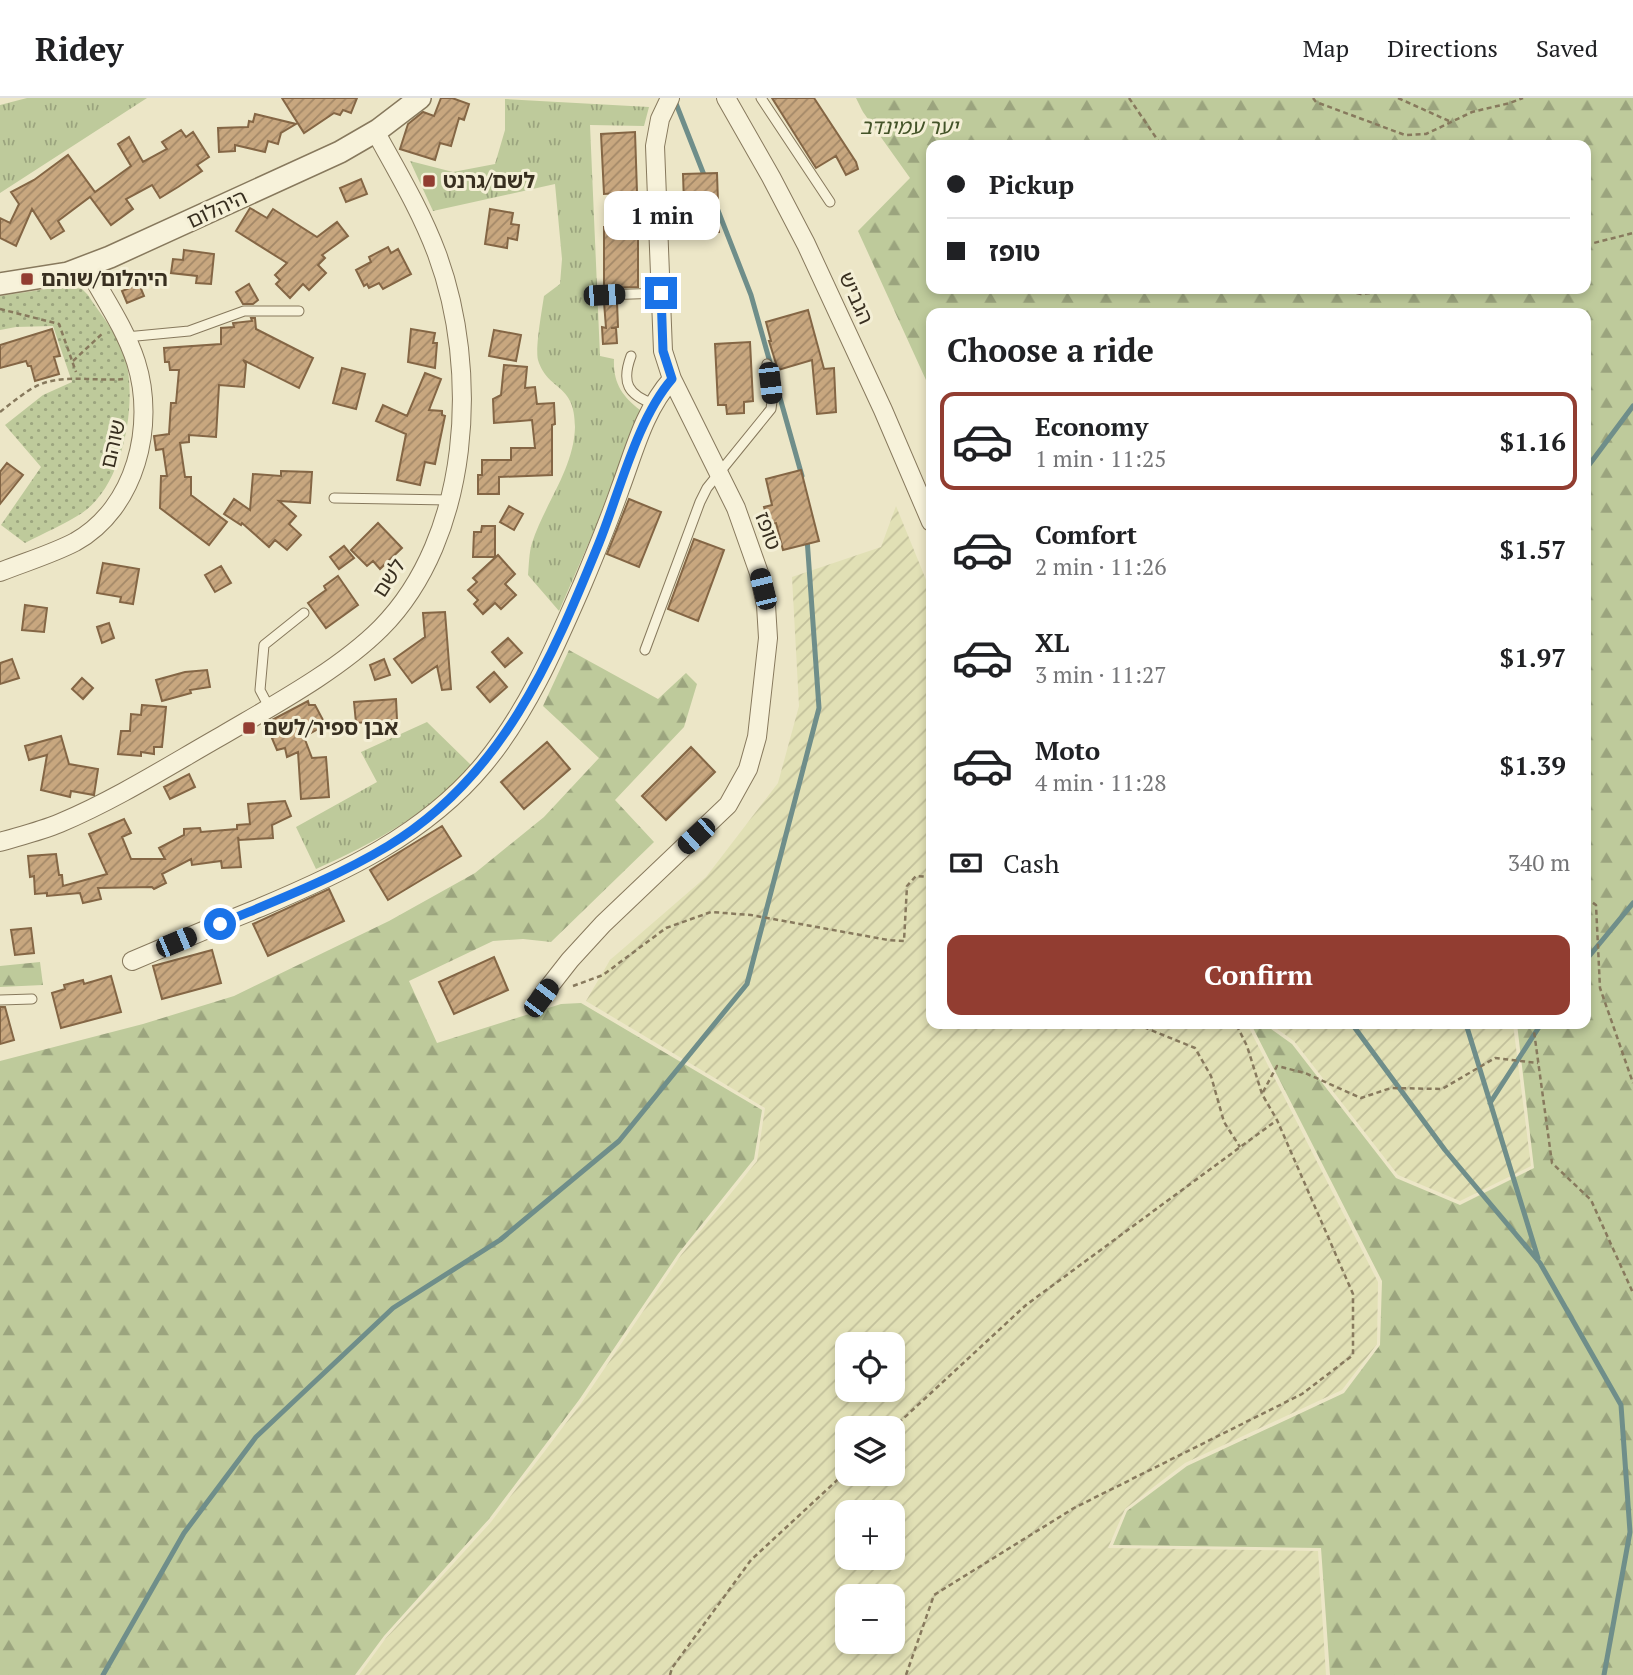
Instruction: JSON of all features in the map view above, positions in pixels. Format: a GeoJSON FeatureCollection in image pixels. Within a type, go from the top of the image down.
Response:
{"type":"FeatureCollection","features":[{"type":"Feature","properties":{"kind":"street","name":"היהלום"},"geometry":{"type":"LineString","coordinates":[[0,284],[87,267],[340,152],[375,131],[420,98]]}},
{"type":"Feature","properties":{"kind":"street","name":"טופז"},"geometry":{"type":"LineString","coordinates":[[541,998],[569,960],[603,924],[722,812],[748,769],[757,737],[766,672],[768,621],[763,589],[752,549],[720,475],[672,379],[663,351],[655,146],[660,119],[670,98]]}},
{"type":"Feature","properties":{"kind":"street","name":"הגביש"},"geometry":{"type":"LineString","coordinates":[[726,98],[806,244],[926,510]]}},
{"type":"Feature","properties":{"kind":"street","name":"לשם"},"geometry":{"type":"LineString","coordinates":[[0,842],[58,824],[100,805],[269,707],[352,654],[383,627],[419,576],[438,536],[457,463],[462,406],[461,376],[454,315],[441,266],[426,228],[375,131]]}},
{"type":"Feature","properties":{"kind":"street","name":"שוהם"},"geometry":{"type":"LineString","coordinates":[[0,572],[75,542],[103,520],[115,506],[131,475],[141,439],[144,402],[139,374],[126,337],[87,267]]}},
{"type":"Feature","properties":{"kind":"street"},"geometry":{"type":"LineString","coordinates":[[132,961],[314,885],[356,864],[415,828],[463,788],[504,737],[551,653],[588,571],[644,423],[672,379]]}},
{"type":"Feature","properties":{"kind":"lane"},"geometry":{"type":"LineString","coordinates":[[761,98],[830,202]]}},
{"type":"Feature","properties":{"kind":"lane"},"geometry":{"type":"LineString","coordinates":[[604,295],[661,293]]}},
{"type":"Feature","properties":{"kind":"lane"},"geometry":{"type":"LineString","coordinates":[[126,337],[189,331],[244,311],[299,311]]}},
{"type":"Feature","properties":{"kind":"lane"},"geometry":{"type":"LineString","coordinates":[[631,356],[626,375],[628,385],[632,393],[640,399],[654,404]]}},
{"type":"Feature","properties":{"kind":"lane"},"geometry":{"type":"LineString","coordinates":[[645,650],[707,488],[771,410],[767,364]]}},
{"type":"Feature","properties":{"kind":"lane"},"geometry":{"type":"LineString","coordinates":[[334,498],[449,500]]}},
{"type":"Feature","properties":{"kind":"lane"},"geometry":{"type":"LineString","coordinates":[[269,707],[260,690],[264,645],[304,613]]}},
{"type":"Feature","properties":{"kind":"lane"},"geometry":{"type":"LineString","coordinates":[[0,1000],[32,999]]}},
{"type":"Feature","properties":{"kind":"path"},"geometry":{"type":"LineString","coordinates":[[1129,98],[1158,140]]}},
{"type":"Feature","properties":{"kind":"path"},"geometry":{"type":"LineString","coordinates":[[1312,98],[1316,102],[1405,135],[1426,134],[1472,112],[1523,98]]}},
{"type":"Feature","properties":{"kind":"path"},"geometry":{"type":"LineString","coordinates":[[1398,98],[1450,122]]}},
{"type":"Feature","properties":{"kind":"path"},"geometry":{"type":"LineString","coordinates":[[1591,244],[1633,233]]}},
{"type":"Feature","properties":{"kind":"path"},"geometry":{"type":"LineString","coordinates":[[0,309],[59,324],[76,372]]}},
{"type":"Feature","properties":{"kind":"path"},"geometry":{"type":"LineString","coordinates":[[73,361],[117,319]]}},
{"type":"Feature","properties":{"kind":"path"},"geometry":{"type":"LineString","coordinates":[[0,412],[33,387],[83,378],[124,380],[139,374]]}},
{"type":"Feature","properties":{"kind":"path"},"geometry":{"type":"LineString","coordinates":[[541,998],[603,975],[666,928],[711,912],[751,915],[888,940],[904,940],[907,886],[916,876],[926,877]]}},
{"type":"Feature","properties":{"kind":"path"},"geometry":{"type":"LineString","coordinates":[[1591,902],[1596,905],[1600,988],[1633,1083]]}},
{"type":"Feature","properties":{"kind":"path"},"geometry":{"type":"LineString","coordinates":[[1148,1029],[1195,1048],[1211,1076],[1224,1122],[1240,1147]]}},
{"type":"Feature","properties":{"kind":"path"},"geometry":{"type":"LineString","coordinates":[[906,1675],[934,1595],[1074,1508],[1302,1394],[1353,1355],[1353,1294],[1277,1120],[1262,1094],[1247,1046],[1238,1029]]}},
{"type":"Feature","properties":{"kind":"path"},"geometry":{"type":"LineString","coordinates":[[1534,1029],[1552,1163],[1591,1200],[1633,1293]]}},
{"type":"Feature","properties":{"kind":"path"},"geometry":{"type":"LineString","coordinates":[[1262,1094],[1277,1066],[1305,1073],[1361,1098],[1391,1088],[1442,1089],[1495,1058],[1538,1063]]}},
{"type":"Feature","properties":{"kind":"path"},"geometry":{"type":"LineString","coordinates":[[905,1417],[1026,1305],[1277,1120]]}},
{"type":"Feature","properties":{"kind":"path"},"geometry":{"type":"LineString","coordinates":[[670,1675],[672,1668],[751,1560],[835,1482]]}},
{"type":"Feature","properties":{"kind":"green space"},"geometry":{"type":"Polygon","coordinates":[[[27,98],[147,98],[0,193],[0,105],[27,98]]]}},
{"type":"Feature","properties":{"kind":"green space","name":"יער עמינדב"},"geometry":{"type":"Polygon","coordinates":[[[856,98],[1633,98],[1633,1675],[1330,1675],[1321,1548],[1113,1545],[1127,1511],[1187,1466],[1344,1393],[1380,1345],[1382,1281],[1254,1029],[1271,1029],[1292,1044],[1396,1178],[1460,1205],[1534,1168],[1518,1029],[1591,1029],[1591,308],[926,308],[926,380],[858,231],[910,178],[856,98]]]}},
{"type":"Feature","properties":{"kind":"green space"},"geometry":{"type":"Polygon","coordinates":[[[505,99],[649,107],[644,126],[590,125],[600,356],[614,359],[615,375],[620,388],[628,400],[640,410],[594,531],[559,611],[528,575],[532,543],[570,458],[575,427],[571,402],[542,370],[537,354],[544,296],[560,284],[562,259],[555,184],[433,211],[410,161],[453,172],[495,164],[505,130],[505,99]]]}},
{"type":"Feature","properties":{"kind":"green space"},"geometry":{"type":"Polygon","coordinates":[[[67,286],[82,289],[88,295],[121,346],[128,373],[128,417],[118,462],[96,500],[82,513],[25,543],[1,525],[41,467],[5,425],[43,395],[72,382],[53,326],[0,330],[0,296],[67,286]]]}},
{"type":"Feature","properties":{"kind":"green space"},"geometry":{"type":"Polygon","coordinates":[[[896,506],[926,580],[926,1029],[1250,1029],[1378,1282],[1377,1344],[1342,1390],[1185,1463],[1125,1509],[1108,1548],[1318,1551],[1326,1675],[359,1675],[386,1638],[491,1522],[582,1402],[681,1255],[757,1161],[765,1108],[586,1001],[610,960],[706,877],[778,783],[799,706],[792,577],[881,547],[896,506]]]}},
{"type":"Feature","properties":{"kind":"green space"},"geometry":{"type":"Polygon","coordinates":[[[569,650],[658,699],[686,673],[697,684],[684,727],[615,800],[654,842],[551,942],[523,939],[493,941],[409,981],[437,1043],[561,1004],[581,1003],[762,1110],[754,1159],[678,1254],[579,1400],[489,1519],[384,1636],[355,1675],[0,1675],[0,1061],[143,1024],[234,996],[389,921],[475,873],[544,817],[599,758],[543,706],[569,650]]]}},
{"type":"Feature","properties":{"kind":"green space"},"geometry":{"type":"Polygon","coordinates":[[[427,722],[472,766],[437,798],[400,825],[359,849],[316,869],[296,827],[377,782],[361,752],[427,722]]]}},
{"type":"Feature","properties":{"kind":"green space"},"geometry":{"type":"Polygon","coordinates":[[[40,962],[43,985],[0,987],[0,966],[40,962]]]}},
{"type":"Feature","properties":{"kind":"green space"},"geometry":{"type":"Polygon","coordinates":[[[1277,1029],[1514,1029],[1531,1166],[1460,1201],[1398,1175],[1294,1041],[1277,1029]]]}},
{"type":"Feature","properties":{"kind":"building"},"geometry":{"type":"Polygon","coordinates":[[[282,98],[357,98],[351,113],[343,110],[340,115],[334,113],[304,133],[282,98]]]}},
{"type":"Feature","properties":{"kind":"building"},"geometry":{"type":"Polygon","coordinates":[[[441,98],[452,98],[469,104],[464,120],[459,118],[451,146],[440,143],[435,160],[400,149],[408,124],[423,112],[434,116],[441,98]]]}},
{"type":"Feature","properties":{"kind":"building"},"geometry":{"type":"Polygon","coordinates":[[[772,98],[814,98],[858,169],[846,175],[836,156],[816,168],[772,98]]]}},
{"type":"Feature","properties":{"kind":"building"},"geometry":{"type":"Polygon","coordinates":[[[255,114],[296,124],[281,133],[278,144],[268,141],[265,152],[235,145],[235,151],[219,152],[218,128],[248,127],[255,114]]]}},
{"type":"Feature","properties":{"kind":"building"},"geometry":{"type":"Polygon","coordinates":[[[181,130],[186,137],[193,132],[209,157],[197,165],[202,171],[160,198],[152,185],[126,199],[133,209],[111,225],[90,197],[58,221],[64,231],[51,239],[32,209],[16,246],[0,238],[0,218],[10,223],[19,204],[11,192],[34,180],[68,155],[95,192],[131,166],[118,144],[129,137],[143,162],[167,149],[162,142],[181,130]]]}},
{"type":"Feature","properties":{"kind":"building"},"geometry":{"type":"Polygon","coordinates":[[[635,132],[637,192],[604,194],[601,134],[635,132]]]}},
{"type":"Feature","properties":{"kind":"building"},"geometry":{"type":"Polygon","coordinates":[[[717,173],[719,232],[685,233],[683,174],[717,173]]]}},
{"type":"Feature","properties":{"kind":"building"},"geometry":{"type":"Polygon","coordinates":[[[361,179],[367,194],[346,202],[340,188],[361,179]]]}},
{"type":"Feature","properties":{"kind":"building"},"geometry":{"type":"Polygon","coordinates":[[[250,208],[267,218],[273,209],[317,237],[337,222],[348,236],[322,255],[325,258],[318,265],[326,273],[309,290],[303,284],[290,298],[276,284],[280,280],[275,275],[287,263],[236,231],[250,208]]]}},
{"type":"Feature","properties":{"kind":"building"},"geometry":{"type":"Polygon","coordinates":[[[490,209],[513,213],[511,224],[519,225],[517,240],[508,238],[507,248],[485,244],[490,209]]]}},
{"type":"Feature","properties":{"kind":"building"},"geometry":{"type":"Polygon","coordinates":[[[604,227],[638,227],[638,287],[604,288],[604,227]]]}},
{"type":"Feature","properties":{"kind":"building"},"geometry":{"type":"Polygon","coordinates":[[[388,247],[391,253],[398,249],[411,274],[383,289],[379,283],[369,288],[367,284],[364,286],[356,270],[371,262],[369,257],[388,247]]]}},
{"type":"Feature","properties":{"kind":"building"},"geometry":{"type":"Polygon","coordinates":[[[184,250],[214,254],[211,284],[196,283],[197,276],[171,273],[173,259],[183,260],[184,250]]]}},
{"type":"Feature","properties":{"kind":"building"},"geometry":{"type":"Polygon","coordinates":[[[139,284],[144,296],[127,303],[122,291],[139,284]]]}},
{"type":"Feature","properties":{"kind":"building"},"geometry":{"type":"Polygon","coordinates":[[[249,284],[258,300],[253,304],[243,304],[236,292],[249,284]]]}},
{"type":"Feature","properties":{"kind":"building"},"geometry":{"type":"Polygon","coordinates":[[[604,302],[617,302],[618,327],[611,328],[616,328],[617,343],[603,344],[602,327],[606,328],[604,302]]]}},
{"type":"Feature","properties":{"kind":"building"},"geometry":{"type":"Polygon","coordinates":[[[808,310],[824,369],[834,368],[836,412],[817,414],[812,360],[778,370],[769,341],[766,322],[808,310]]]}},
{"type":"Feature","properties":{"kind":"building"},"geometry":{"type":"Polygon","coordinates":[[[251,318],[255,318],[256,329],[313,358],[299,388],[243,360],[246,364],[244,387],[219,385],[216,437],[189,435],[189,442],[180,443],[185,477],[191,477],[191,495],[227,522],[209,545],[160,508],[161,476],[167,476],[163,449],[156,450],[154,436],[169,434],[171,403],[176,403],[179,370],[170,370],[169,362],[165,362],[164,348],[221,344],[221,328],[234,327],[233,323],[252,321],[251,318]]]}},
{"type":"Feature","properties":{"kind":"building"},"geometry":{"type":"Polygon","coordinates":[[[52,329],[60,356],[54,357],[59,374],[35,381],[31,366],[28,366],[26,361],[0,368],[0,345],[52,329]]]}},
{"type":"Feature","properties":{"kind":"building"},"geometry":{"type":"Polygon","coordinates":[[[411,329],[435,333],[435,368],[408,362],[411,329]]]}},
{"type":"Feature","properties":{"kind":"building"},"geometry":{"type":"Polygon","coordinates":[[[494,330],[521,335],[516,361],[489,356],[494,330]]]}},
{"type":"Feature","properties":{"kind":"building"},"geometry":{"type":"Polygon","coordinates":[[[750,342],[753,401],[744,402],[744,413],[727,414],[726,405],[718,405],[715,344],[750,342]]]}},
{"type":"Feature","properties":{"kind":"building"},"geometry":{"type":"Polygon","coordinates":[[[504,365],[527,367],[525,388],[535,387],[537,404],[554,403],[552,475],[499,477],[499,494],[478,494],[478,475],[482,475],[482,460],[511,460],[511,448],[535,448],[532,420],[494,423],[493,399],[501,395],[504,365]]]}},
{"type":"Feature","properties":{"kind":"building"},"geometry":{"type":"Polygon","coordinates":[[[342,368],[365,374],[356,409],[333,403],[342,368]]]}},
{"type":"Feature","properties":{"kind":"building"},"geometry":{"type":"Polygon","coordinates":[[[425,373],[441,379],[429,410],[442,411],[445,416],[435,464],[425,462],[420,485],[397,480],[406,434],[376,421],[383,405],[407,416],[425,373]]]}},
{"type":"Feature","properties":{"kind":"building"},"geometry":{"type":"Polygon","coordinates":[[[7,463],[23,475],[0,504],[0,472],[7,463]]]}},
{"type":"Feature","properties":{"kind":"building"},"geometry":{"type":"Polygon","coordinates":[[[801,470],[819,541],[783,550],[776,523],[769,524],[764,507],[772,505],[766,479],[801,470]]]}},
{"type":"Feature","properties":{"kind":"building"},"geometry":{"type":"Polygon","coordinates":[[[281,471],[312,472],[310,503],[279,501],[296,516],[289,524],[301,535],[287,550],[275,540],[269,547],[242,523],[241,525],[224,514],[234,499],[250,510],[253,474],[281,476],[281,471]]]}},
{"type":"Feature","properties":{"kind":"building"},"geometry":{"type":"Polygon","coordinates":[[[629,499],[661,512],[639,567],[607,554],[629,499]]]}},
{"type":"Feature","properties":{"kind":"building"},"geometry":{"type":"Polygon","coordinates":[[[509,506],[523,514],[514,530],[500,522],[509,506]]]}},
{"type":"Feature","properties":{"kind":"building"},"geometry":{"type":"Polygon","coordinates":[[[378,523],[402,548],[380,569],[373,561],[367,566],[351,550],[378,523]]]}},
{"type":"Feature","properties":{"kind":"building"},"geometry":{"type":"Polygon","coordinates":[[[482,526],[495,526],[495,557],[473,557],[474,532],[481,532],[482,526]]]}},
{"type":"Feature","properties":{"kind":"building"},"geometry":{"type":"Polygon","coordinates":[[[694,539],[724,550],[698,621],[668,609],[694,539]]]}},
{"type":"Feature","properties":{"kind":"building"},"geometry":{"type":"Polygon","coordinates":[[[344,546],[354,558],[339,569],[330,557],[344,546]]]}},
{"type":"Feature","properties":{"kind":"building"},"geometry":{"type":"Polygon","coordinates":[[[498,555],[515,574],[505,584],[516,595],[501,609],[495,603],[483,614],[474,604],[478,600],[468,590],[477,582],[473,578],[498,555]]]}},
{"type":"Feature","properties":{"kind":"building"},"geometry":{"type":"Polygon","coordinates":[[[103,563],[139,569],[133,604],[120,602],[121,597],[97,593],[103,563]]]}},
{"type":"Feature","properties":{"kind":"building"},"geometry":{"type":"Polygon","coordinates":[[[221,566],[231,583],[215,592],[205,575],[221,566]]]}},
{"type":"Feature","properties":{"kind":"building"},"geometry":{"type":"Polygon","coordinates":[[[338,576],[358,605],[326,628],[308,603],[326,590],[324,586],[338,576]]]}},
{"type":"Feature","properties":{"kind":"building"},"geometry":{"type":"Polygon","coordinates":[[[25,605],[47,608],[44,632],[22,630],[25,605]]]}},
{"type":"Feature","properties":{"kind":"building"},"geometry":{"type":"Polygon","coordinates":[[[445,612],[451,689],[442,690],[437,666],[412,683],[394,659],[425,637],[423,613],[445,612]]]}},
{"type":"Feature","properties":{"kind":"building"},"geometry":{"type":"Polygon","coordinates":[[[109,623],[114,638],[102,643],[97,627],[109,623]]]}},
{"type":"Feature","properties":{"kind":"building"},"geometry":{"type":"Polygon","coordinates":[[[508,638],[522,653],[505,667],[492,652],[508,638]]]}},
{"type":"Feature","properties":{"kind":"building"},"geometry":{"type":"Polygon","coordinates":[[[12,659],[19,678],[0,684],[0,663],[12,659]]]}},
{"type":"Feature","properties":{"kind":"building"},"geometry":{"type":"Polygon","coordinates":[[[384,659],[390,675],[375,680],[370,665],[384,659]]]}},
{"type":"Feature","properties":{"kind":"building"},"geometry":{"type":"Polygon","coordinates":[[[207,670],[210,687],[190,690],[191,693],[162,701],[156,680],[185,672],[207,670]]]}},
{"type":"Feature","properties":{"kind":"building"},"geometry":{"type":"Polygon","coordinates":[[[494,672],[507,687],[490,702],[477,687],[494,672]]]}},
{"type":"Feature","properties":{"kind":"building"},"geometry":{"type":"Polygon","coordinates":[[[82,678],[93,688],[83,699],[72,689],[82,678]]]}},
{"type":"Feature","properties":{"kind":"building"},"geometry":{"type":"Polygon","coordinates":[[[396,699],[397,720],[356,723],[354,702],[396,699]]]}},
{"type":"Feature","properties":{"kind":"building"},"geometry":{"type":"Polygon","coordinates":[[[308,701],[309,705],[315,705],[323,720],[317,723],[320,728],[304,737],[312,758],[326,757],[329,797],[301,799],[298,752],[287,757],[285,748],[277,750],[271,736],[276,734],[270,721],[308,701]]]}},
{"type":"Feature","properties":{"kind":"building"},"geometry":{"type":"Polygon","coordinates":[[[142,705],[166,707],[162,747],[154,747],[154,754],[118,754],[121,731],[130,731],[131,714],[141,715],[142,705]]]}},
{"type":"Feature","properties":{"kind":"building"},"geometry":{"type":"Polygon","coordinates":[[[61,736],[69,764],[98,769],[94,795],[71,791],[70,797],[41,790],[47,755],[29,760],[25,746],[61,736]]]}},
{"type":"Feature","properties":{"kind":"building"},"geometry":{"type":"Polygon","coordinates":[[[547,742],[570,769],[524,809],[501,782],[547,742]]]}},
{"type":"Feature","properties":{"kind":"building"},"geometry":{"type":"Polygon","coordinates":[[[691,747],[715,772],[666,820],[642,796],[691,747]]]}},
{"type":"Feature","properties":{"kind":"building"},"geometry":{"type":"Polygon","coordinates":[[[189,774],[195,787],[170,799],[164,787],[189,774]]]}},
{"type":"Feature","properties":{"kind":"building"},"geometry":{"type":"Polygon","coordinates":[[[285,801],[291,816],[272,825],[273,838],[239,840],[238,837],[241,867],[222,868],[221,861],[192,865],[191,859],[162,874],[166,883],[154,889],[98,888],[101,899],[83,903],[80,893],[47,896],[47,893],[35,894],[34,876],[30,877],[28,856],[56,854],[63,886],[107,874],[89,834],[124,819],[131,833],[122,837],[131,859],[165,859],[159,848],[184,835],[184,829],[200,828],[201,832],[237,829],[237,825],[250,824],[248,804],[285,801]]]}},
{"type":"Feature","properties":{"kind":"building"},"geometry":{"type":"Polygon","coordinates":[[[442,826],[461,856],[388,900],[370,870],[442,826]]]}},
{"type":"Feature","properties":{"kind":"building"},"geometry":{"type":"Polygon","coordinates":[[[329,889],[344,921],[268,956],[253,924],[329,889]]]}},
{"type":"Feature","properties":{"kind":"building"},"geometry":{"type":"Polygon","coordinates":[[[31,928],[34,953],[15,955],[11,930],[31,928]]]}},
{"type":"Feature","properties":{"kind":"building"},"geometry":{"type":"Polygon","coordinates":[[[212,950],[221,983],[162,999],[153,966],[212,950]]]}},
{"type":"Feature","properties":{"kind":"building"},"geometry":{"type":"Polygon","coordinates":[[[494,957],[508,990],[454,1014],[439,982],[494,957]]]}},
{"type":"Feature","properties":{"kind":"building"},"geometry":{"type":"Polygon","coordinates":[[[111,976],[121,1012],[61,1028],[52,993],[65,989],[64,985],[83,980],[84,984],[111,976]]]}},
{"type":"Feature","properties":{"kind":"building"},"geometry":{"type":"Polygon","coordinates":[[[0,1007],[5,1007],[14,1040],[0,1044],[0,1007]]]}},
{"type":"Feature","properties":{"kind":"waterway"},"geometry":{"type":"LineString","coordinates":[[675,101],[706,180]]}},
{"type":"Feature","properties":{"kind":"waterway"},"geometry":{"type":"LineString","coordinates":[[717,208],[751,295],[802,476]]}},
{"type":"Feature","properties":{"kind":"waterway"},"geometry":{"type":"LineString","coordinates":[[1591,462],[1633,406]]}},
{"type":"Feature","properties":{"kind":"waterway"},"geometry":{"type":"LineString","coordinates":[[103,1675],[184,1533],[256,1437],[393,1308],[500,1240],[619,1141],[747,984],[819,708],[807,538]]}},
{"type":"Feature","properties":{"kind":"waterway"},"geometry":{"type":"LineString","coordinates":[[1591,954],[1633,903]]}},
{"type":"Feature","properties":{"kind":"waterway"},"geometry":{"type":"LineString","coordinates":[[1356,1029],[1445,1150],[1540,1263],[1621,1405],[1630,1532],[1604,1675]]}},
{"type":"Feature","properties":{"kind":"waterway"},"geometry":{"type":"LineString","coordinates":[[1468,1029],[1538,1258]]}},
{"type":"Feature","properties":{"kind":"waterway"},"geometry":{"type":"LineString","coordinates":[[1490,1103],[1538,1029]]}},
{"type":"Feature","properties":{"kind":"place","name":"לשם/גרנט"},"geometry":{"type":"Point","coordinates":[429,181]}},
{"type":"Feature","properties":{"kind":"place","name":"היהלום/שוהם"},"geometry":{"type":"Point","coordinates":[27,279]}},
{"type":"Feature","properties":{"kind":"place","name":"אבן ספיר/לשם"},"geometry":{"type":"Point","coordinates":[249,728]}},
{"type":"Feature","properties":{"kind":"route"},"geometry":{"type":"LineString","coordinates":[[220,924],[314,885],[391,844],[440,809],[463,788],[504,737],[539,677],[564,626],[605,530],[644,423],[672,379],[663,351],[661,293]]}}]}
